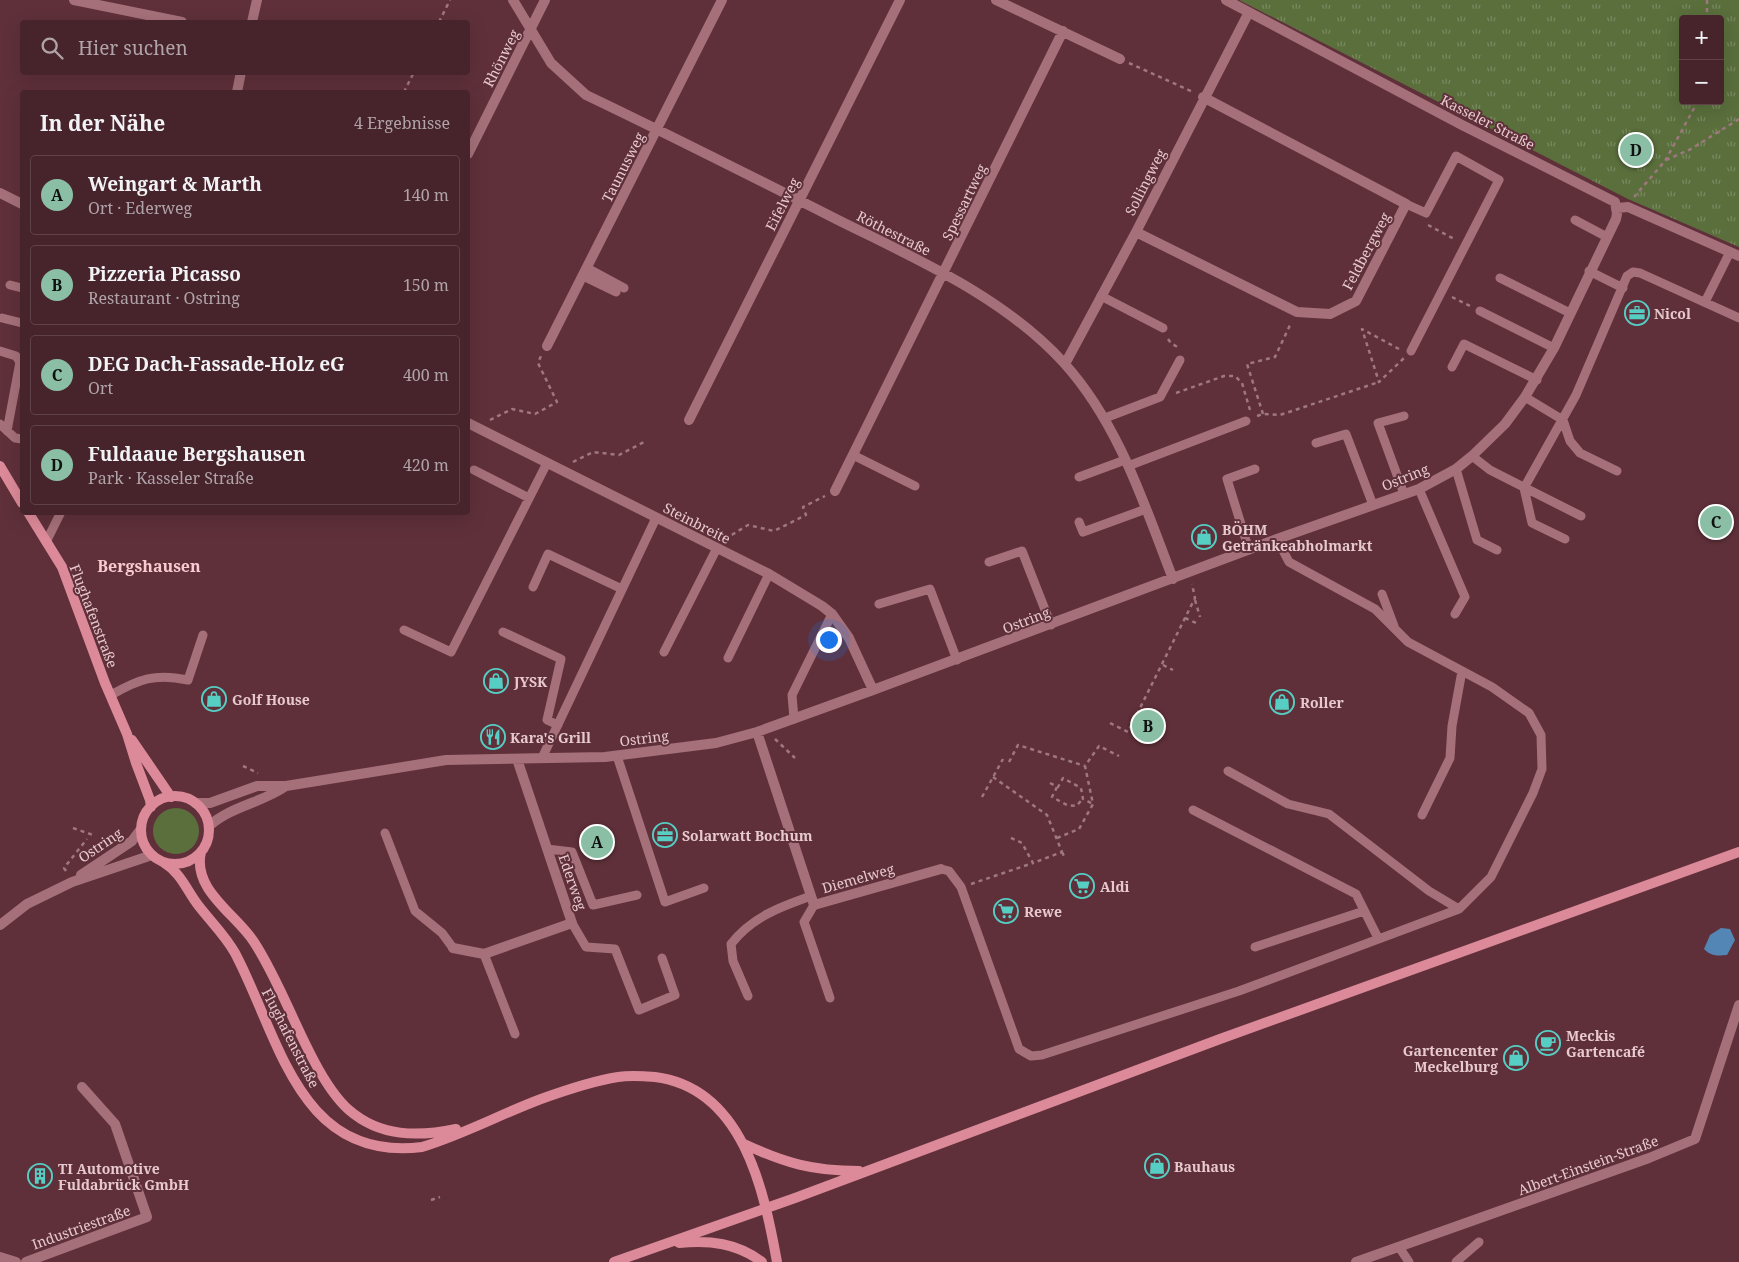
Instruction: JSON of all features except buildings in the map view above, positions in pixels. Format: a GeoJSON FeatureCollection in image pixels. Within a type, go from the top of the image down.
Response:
{"type":"FeatureCollection","features":[{"type":"Feature","properties":{"kind":"street"},"geometry":{"type":"LineString","coordinates":[[74,0],[172,20]]}},
{"type":"Feature","properties":{"kind":"street"},"geometry":{"type":"LineString","coordinates":[[252,20],[257,0]]}},
{"type":"Feature","properties":{"kind":"street","name":"Röthestraße"},"geometry":{"type":"LineString","coordinates":[[513,0],[551,63],[586,95],[658,129],[944,273],[1015,317],[1065,364],[1105,418],[1146,509],[1173,579]]}},
{"type":"Feature","properties":{"kind":"street","name":"Rhönweg"},"geometry":{"type":"LineString","coordinates":[[470,150],[531,31],[544,0]]}},
{"type":"Feature","properties":{"kind":"street","name":"Taunusweg"},"geometry":{"type":"LineString","coordinates":[[547,346],[722,0]]}},
{"type":"Feature","properties":{"kind":"street","name":"Eifelweg"},"geometry":{"type":"LineString","coordinates":[[689,420],[900,0]]}},
{"type":"Feature","properties":{"kind":"street"},"geometry":{"type":"LineString","coordinates":[[996,0],[1120,59]]}},
{"type":"Feature","properties":{"kind":"street","name":"Kasseler Straße"},"geometry":{"type":"LineString","coordinates":[[1226,0],[1462,125],[1612,200],[1622,208],[1734,254]]}},
{"type":"Feature","properties":{"kind":"street","name":"Sollingweg"},"geometry":{"type":"LineString","coordinates":[[1065,364],[1136,232],[1203,97],[1249,12]]}},
{"type":"Feature","properties":{"kind":"street","name":"Spessartweg"},"geometry":{"type":"LineString","coordinates":[[835,491],[1063,31]]}},
{"type":"Feature","properties":{"kind":"street"},"geometry":{"type":"LineString","coordinates":[[237,90],[240,75]]}},
{"type":"Feature","properties":{"kind":"street","name":"Feldbergweg"},"geometry":{"type":"LineString","coordinates":[[1136,232],[1297,312],[1330,314],[1356,301],[1406,204],[1203,97]]}},
{"type":"Feature","properties":{"kind":"street"},"geometry":{"type":"LineString","coordinates":[[0,193],[20,203]]}},
{"type":"Feature","properties":{"kind":"street","name":"Ostring"},"geometry":{"type":"LineString","coordinates":[[195,803],[210,803],[258,786],[286,786],[446,760],[617,756],[716,743],[769,728],[957,660],[1278,539],[1419,489],[1456,469],[1472,456],[1505,424],[1525,398],[1554,348],[1589,271],[1622,208]]}},
{"type":"Feature","properties":{"kind":"street","name":"Steinbreite"},"geometry":{"type":"LineString","coordinates":[[471,425],[769,574],[822,606],[832,614],[849,638],[873,690]]}},
{"type":"Feature","properties":{"kind":"street"},"geometry":{"type":"LineString","coordinates":[[0,466],[20,500]]}},
{"type":"Feature","properties":{"kind":"street","name":"Flughafenstraße"},"geometry":{"type":"LineString","coordinates":[[30,515],[62,567],[110,695],[127,734],[136,763],[149,794],[151,807]]}},
{"type":"Feature","properties":{"kind":"street","name":"Diemelweg"},"geometry":{"type":"LineString","coordinates":[[757,732],[812,901],[940,869]]}},
{"type":"Feature","properties":{"kind":"street","name":"Flughafenstraße"},"geometry":{"type":"LineString","coordinates":[[127,734],[171,797]]}},
{"type":"Feature","properties":{"kind":"street","name":"Ederweg"},"geometry":{"type":"LineString","coordinates":[[484,954],[572,923],[517,759]]}},
{"type":"Feature","properties":{"kind":"street","name":"Ostring"},"geometry":{"type":"LineString","coordinates":[[209,826],[226,814],[258,802],[286,786]]}},
{"type":"Feature","properties":{"kind":"street"},"geometry":{"type":"LineString","coordinates":[[171,797],[179,797],[195,803],[203,811],[209,826],[206,844],[202,852],[184,863],[163,862],[152,855],[146,848],[141,828],[146,813],[160,800],[171,797]]}},
{"type":"Feature","properties":{"kind":"street","name":"Ostring"},"geometry":{"type":"LineString","coordinates":[[72,882],[132,841],[141,828]]}},
{"type":"Feature","properties":{"kind":"street","name":"Flughafenstraße"},"geometry":{"type":"LineString","coordinates":[[202,852],[199,862],[206,887],[254,942],[322,1076],[348,1110],[380,1129],[406,1135],[438,1133],[472,1126]]}},
{"type":"Feature","properties":{"kind":"street"},"geometry":{"type":"LineString","coordinates":[[614,1262],[868,1171],[1220,1039],[1739,852]]}},
{"type":"Feature","properties":{"kind":"street","name":"Ostring"},"geometry":{"type":"LineString","coordinates":[[0,925],[26,904],[72,882],[152,855]]}},
{"type":"Feature","properties":{"kind":"street","name":"Flughafenstraße"},"geometry":{"type":"LineString","coordinates":[[163,862],[180,875],[199,906],[221,931],[244,972],[274,1042],[304,1096],[322,1118],[355,1141],[391,1149],[422,1147],[472,1126],[578,1087],[619,1076],[644,1076],[667,1079],[692,1088],[723,1112],[744,1144],[766,1208],[777,1262]]}},
{"type":"Feature","properties":{"kind":"street"},"geometry":{"type":"LineString","coordinates":[[453,948],[484,954]]}},
{"type":"Feature","properties":{"kind":"street","name":"Albert-Einstein-Straße"},"geometry":{"type":"LineString","coordinates":[[1356,1262],[1649,1158],[1695,1139],[1739,1004]]}},
{"type":"Feature","properties":{"kind":"street","name":"Industriestraße"},"geometry":{"type":"LineString","coordinates":[[26,1262],[147,1217],[115,1124],[82,1087]]}},
{"type":"Feature","properties":{"kind":"street"},"geometry":{"type":"LineString","coordinates":[[744,1144],[789,1164],[812,1168],[868,1171]]}},
{"type":"Feature","properties":{"kind":"street"},"geometry":{"type":"LineString","coordinates":[[661,1245],[694,1242],[721,1243],[751,1253],[762,1262]]}},
{"type":"Feature","properties":{"kind":"street"},"geometry":{"type":"LineString","coordinates":[[0,1257],[16,1262]]}},
{"type":"Feature","properties":{"kind":"lane"},"geometry":{"type":"LineString","coordinates":[[1406,204],[1426,213],[1456,156],[1499,180],[1410,352]]}},
{"type":"Feature","properties":{"kind":"lane"},"geometry":{"type":"LineString","coordinates":[[1574,220],[1607,237]]}},
{"type":"Feature","properties":{"kind":"lane"},"geometry":{"type":"LineString","coordinates":[[1705,302],[1734,254]]}},
{"type":"Feature","properties":{"kind":"lane"},"geometry":{"type":"LineString","coordinates":[[1589,271],[1623,288]]}},
{"type":"Feature","properties":{"kind":"lane"},"geometry":{"type":"LineString","coordinates":[[585,272],[620,290]]}},
{"type":"Feature","properties":{"kind":"lane"},"geometry":{"type":"LineString","coordinates":[[1565,539],[1532,523],[1524,488],[1563,420],[1603,338],[1627,276],[1633,272],[1640,273],[1739,318]]}},
{"type":"Feature","properties":{"kind":"lane"},"geometry":{"type":"LineString","coordinates":[[1500,278],[1570,313]]}},
{"type":"Feature","properties":{"kind":"lane"},"geometry":{"type":"LineString","coordinates":[[10,285],[20,288]]}},
{"type":"Feature","properties":{"kind":"lane"},"geometry":{"type":"LineString","coordinates":[[1101,296],[1163,328]]}},
{"type":"Feature","properties":{"kind":"lane"},"geometry":{"type":"LineString","coordinates":[[1480,311],[1554,348]]}},
{"type":"Feature","properties":{"kind":"lane"},"geometry":{"type":"LineString","coordinates":[[2,318],[20,322]]}},
{"type":"Feature","properties":{"kind":"lane"},"geometry":{"type":"LineString","coordinates":[[1452,367],[1464,344],[1537,380]]}},
{"type":"Feature","properties":{"kind":"lane"},"geometry":{"type":"LineString","coordinates":[[0,351],[16,356],[20,362],[3,427],[14,438],[20,439]]}},
{"type":"Feature","properties":{"kind":"lane"},"geometry":{"type":"LineString","coordinates":[[1105,418],[1160,397],[1180,360]]}},
{"type":"Feature","properties":{"kind":"lane"},"geometry":{"type":"LineString","coordinates":[[1525,398],[1563,420],[1570,441],[1580,453],[1617,471]]}},
{"type":"Feature","properties":{"kind":"lane"},"geometry":{"type":"LineString","coordinates":[[1404,416],[1378,423],[1404,494]]}},
{"type":"Feature","properties":{"kind":"lane"},"geometry":{"type":"LineString","coordinates":[[1079,477],[1126,463],[1246,421]]}},
{"type":"Feature","properties":{"kind":"lane"},"geometry":{"type":"LineString","coordinates":[[1316,443],[1346,434],[1373,505]]}},
{"type":"Feature","properties":{"kind":"lane"},"geometry":{"type":"LineString","coordinates":[[853,455],[916,486]]}},
{"type":"Feature","properties":{"kind":"lane"},"geometry":{"type":"LineString","coordinates":[[1472,456],[1490,470],[1582,516]]}},
{"type":"Feature","properties":{"kind":"lane"},"geometry":{"type":"LineString","coordinates":[[404,630],[451,652],[547,463]]}},
{"type":"Feature","properties":{"kind":"lane"},"geometry":{"type":"LineString","coordinates":[[1249,550],[1227,479],[1255,468]]}},
{"type":"Feature","properties":{"kind":"lane"},"geometry":{"type":"LineString","coordinates":[[1456,469],[1477,540],[1497,550]]}},
{"type":"Feature","properties":{"kind":"lane"},"geometry":{"type":"LineString","coordinates":[[474,470],[530,498]]}},
{"type":"Feature","properties":{"kind":"lane"},"geometry":{"type":"LineString","coordinates":[[1419,489],[1464,597],[1455,614]]}},
{"type":"Feature","properties":{"kind":"lane"},"geometry":{"type":"LineString","coordinates":[[1079,522],[1083,532],[1146,509]]}},
{"type":"Feature","properties":{"kind":"lane"},"geometry":{"type":"LineString","coordinates":[[46,542],[60,515]]}},
{"type":"Feature","properties":{"kind":"lane"},"geometry":{"type":"LineString","coordinates":[[542,758],[656,518]]}},
{"type":"Feature","properties":{"kind":"lane"},"geometry":{"type":"LineString","coordinates":[[940,869],[948,871],[961,887],[1019,1049],[1031,1056],[1042,1055],[1239,991],[1459,909],[1490,877],[1533,793],[1542,769],[1541,736],[1529,713],[1492,687],[1408,642],[1375,609],[1289,562],[1278,539]]}},
{"type":"Feature","properties":{"kind":"lane"},"geometry":{"type":"LineString","coordinates":[[664,652],[715,547]]}},
{"type":"Feature","properties":{"kind":"lane"},"geometry":{"type":"LineString","coordinates":[[988,562],[1022,551],[1051,625]]}},
{"type":"Feature","properties":{"kind":"lane"},"geometry":{"type":"LineString","coordinates":[[533,587],[548,554],[622,590]]}},
{"type":"Feature","properties":{"kind":"lane"},"geometry":{"type":"LineString","coordinates":[[728,658],[769,574]]}},
{"type":"Feature","properties":{"kind":"lane"},"geometry":{"type":"LineString","coordinates":[[879,604],[930,589],[957,660]]}},
{"type":"Feature","properties":{"kind":"lane"},"geometry":{"type":"LineString","coordinates":[[1382,594],[1395,629]]}},
{"type":"Feature","properties":{"kind":"lane"},"geometry":{"type":"LineString","coordinates":[[794,718],[792,695],[832,614]]}},
{"type":"Feature","properties":{"kind":"lane"},"geometry":{"type":"LineString","coordinates":[[503,632],[561,659],[547,720],[558,725]]}},
{"type":"Feature","properties":{"kind":"lane"},"geometry":{"type":"LineString","coordinates":[[110,695],[133,682],[147,678],[169,676],[188,680],[203,635]]}},
{"type":"Feature","properties":{"kind":"lane"},"geometry":{"type":"LineString","coordinates":[[1422,815],[1450,758],[1462,671]]}},
{"type":"Feature","properties":{"kind":"lane"},"geometry":{"type":"LineString","coordinates":[[617,756],[664,902],[704,888]]}},
{"type":"Feature","properties":{"kind":"lane"},"geometry":{"type":"LineString","coordinates":[[1228,771],[1288,804],[1329,814],[1429,891],[1459,909]]}},
{"type":"Feature","properties":{"kind":"lane"},"geometry":{"type":"LineString","coordinates":[[1192,810],[1356,894],[1378,938]]}},
{"type":"Feature","properties":{"kind":"lane"},"geometry":{"type":"LineString","coordinates":[[385,833],[415,911],[442,932],[453,948]]}},
{"type":"Feature","properties":{"kind":"lane"},"geometry":{"type":"LineString","coordinates":[[547,849],[572,852],[593,904],[637,895]]}},
{"type":"Feature","properties":{"kind":"lane"},"geometry":{"type":"LineString","coordinates":[[748,996],[733,960],[731,944],[741,931],[761,916],[812,901]]}},
{"type":"Feature","properties":{"kind":"lane"},"geometry":{"type":"LineString","coordinates":[[812,901],[804,922],[830,998]]}},
{"type":"Feature","properties":{"kind":"lane"},"geometry":{"type":"LineString","coordinates":[[1255,947],[1364,911]]}},
{"type":"Feature","properties":{"kind":"lane"},"geometry":{"type":"LineString","coordinates":[[572,923],[586,947],[616,949],[639,1010],[675,995],[662,958]]}},
{"type":"Feature","properties":{"kind":"lane"},"geometry":{"type":"LineString","coordinates":[[484,954],[515,1034]]}},
{"type":"Feature","properties":{"kind":"lane"},"geometry":{"type":"LineString","coordinates":[[1456,1262],[1479,1242]]}},
{"type":"Feature","properties":{"kind":"lane"},"geometry":{"type":"LineString","coordinates":[[1399,1247],[1409,1262]]}},
{"type":"Feature","properties":{"kind":"path"},"geometry":{"type":"LineString","coordinates":[[440,20],[450,0]]}},
{"type":"Feature","properties":{"kind":"path"},"geometry":{"type":"LineString","coordinates":[[1706,0],[1707,15]]}},
{"type":"Feature","properties":{"kind":"path"},"geometry":{"type":"LineString","coordinates":[[1120,59],[1203,97]]}},
{"type":"Feature","properties":{"kind":"path"},"geometry":{"type":"LineString","coordinates":[[405,90],[412,75]]}},
{"type":"Feature","properties":{"kind":"path"},"geometry":{"type":"LineString","coordinates":[[1622,208],[1665,161],[1696,105]]}},
{"type":"Feature","properties":{"kind":"path"},"geometry":{"type":"LineString","coordinates":[[1665,161],[1691,149],[1739,119]]}},
{"type":"Feature","properties":{"kind":"path"},"geometry":{"type":"LineString","coordinates":[[1426,224],[1464,245]]}},
{"type":"Feature","properties":{"kind":"path"},"geometry":{"type":"LineString","coordinates":[[1442,292],[1480,311]]}},
{"type":"Feature","properties":{"kind":"path"},"geometry":{"type":"LineString","coordinates":[[1263,414],[1247,364],[1275,357],[1297,312]]}},
{"type":"Feature","properties":{"kind":"path"},"geometry":{"type":"LineString","coordinates":[[1163,328],[1171,343],[1186,352]]}},
{"type":"Feature","properties":{"kind":"path"},"geometry":{"type":"LineString","coordinates":[[1160,397],[1224,376],[1235,376],[1242,383],[1253,418],[1263,414],[1280,415],[1379,382],[1410,352],[1362,329],[1379,382]]}},
{"type":"Feature","properties":{"kind":"path"},"geometry":{"type":"LineString","coordinates":[[471,425],[512,409],[535,414],[557,402],[538,363],[547,346]]}},
{"type":"Feature","properties":{"kind":"path"},"geometry":{"type":"LineString","coordinates":[[558,469],[593,452],[619,455],[644,442]]}},
{"type":"Feature","properties":{"kind":"path"},"geometry":{"type":"LineString","coordinates":[[715,547],[748,526],[774,531],[806,515],[803,507],[835,491]]}},
{"type":"Feature","properties":{"kind":"path"},"geometry":{"type":"LineString","coordinates":[[1190,573],[1200,617]]}},
{"type":"Feature","properties":{"kind":"path"},"geometry":{"type":"LineString","coordinates":[[1110,723],[1128,732],[1195,598]]}},
{"type":"Feature","properties":{"kind":"path"},"geometry":{"type":"LineString","coordinates":[[1185,618],[1196,623]]}},
{"type":"Feature","properties":{"kind":"path"},"geometry":{"type":"LineString","coordinates":[[1162,665],[1172,670]]}},
{"type":"Feature","properties":{"kind":"path"},"geometry":{"type":"LineString","coordinates":[[769,728],[775,740],[796,758]]}},
{"type":"Feature","properties":{"kind":"path"},"geometry":{"type":"LineString","coordinates":[[1009,762],[1018,745],[1085,766]]}},
{"type":"Feature","properties":{"kind":"path"},"geometry":{"type":"LineString","coordinates":[[1057,838],[1079,829],[1093,804],[1085,766],[1099,746],[1119,756]]}},
{"type":"Feature","properties":{"kind":"path"},"geometry":{"type":"LineString","coordinates":[[982,797],[1003,759]]}},
{"type":"Feature","properties":{"kind":"path"},"geometry":{"type":"LineString","coordinates":[[993,777],[1047,815],[1064,858]]}},
{"type":"Feature","properties":{"kind":"path"},"geometry":{"type":"LineString","coordinates":[[1083,798],[1076,806],[1067,805],[1052,797],[1063,778],[1081,788],[1083,798],[1093,804]]}},
{"type":"Feature","properties":{"kind":"path"},"geometry":{"type":"LineString","coordinates":[[1050,783],[1058,787]]}},
{"type":"Feature","properties":{"kind":"path"},"geometry":{"type":"LineString","coordinates":[[73,828],[93,835]]}},
{"type":"Feature","properties":{"kind":"path"},"geometry":{"type":"LineString","coordinates":[[1009,837],[1022,843],[1033,863]]}},
{"type":"Feature","properties":{"kind":"path"},"geometry":{"type":"LineString","coordinates":[[72,882],[64,868],[87,839]]}},
{"type":"Feature","properties":{"kind":"path"},"geometry":{"type":"LineString","coordinates":[[961,887],[1062,852]]}},
{"type":"Feature","properties":{"kind":"path"},"geometry":{"type":"LineString","coordinates":[[430,1200],[440,1197]]}},
{"type":"Feature","properties":{"kind":"green space"},"geometry":{"type":"Polygon","coordinates":[[[1239,0],[1739,0],[1739,247],[1628,199],[1239,0]]]}},
{"type":"Feature","properties":{"kind":"green space"},"geometry":{"type":"Polygon","coordinates":[[[171,808],[181,808],[195,818],[199,831],[195,844],[189,850],[181,854],[171,854],[157,844],[153,836],[153,826],[163,812],[171,808]]]}},
{"type":"Feature","properties":{"kind":"water"},"geometry":{"type":"Polygon","coordinates":[[[1721,928],[1730,929],[1735,940],[1727,955],[1712,954],[1704,949],[1710,935],[1721,928]]]}},
{"type":"Feature","properties":{"kind":"place","name":"Fuldaaue Bergshausen"},"geometry":{"type":"Point","coordinates":[1636,150]}},
{"type":"Feature","properties":{"kind":"place","name":"Nicol"},"geometry":{"type":"Point","coordinates":[1637,313]}},
{"type":"Feature","properties":{"kind":"place","name":"DEG Dach-Fassade-Holz eG"},"geometry":{"type":"Point","coordinates":[1716,522]}},
{"type":"Feature","properties":{"kind":"place","name":"BÖHM Getränkeabholmarkt"},"geometry":{"type":"Point","coordinates":[1204,537]}},
{"type":"Feature","properties":{"kind":"place","name":"JYSK"},"geometry":{"type":"Point","coordinates":[496,681]}},
{"type":"Feature","properties":{"kind":"place","name":"Golf House"},"geometry":{"type":"Point","coordinates":[214,699]}},
{"type":"Feature","properties":{"kind":"place","name":"Roller"},"geometry":{"type":"Point","coordinates":[1282,702]}},
{"type":"Feature","properties":{"kind":"place","name":"Pizzeria Picasso"},"geometry":{"type":"Point","coordinates":[1148,726]}},
{"type":"Feature","properties":{"kind":"place","name":"Kara's Grill"},"geometry":{"type":"Point","coordinates":[493,737]}},
{"type":"Feature","properties":{"kind":"place","name":"Solarwatt Bochum"},"geometry":{"type":"Point","coordinates":[665,835]}},
{"type":"Feature","properties":{"kind":"place","name":"Weingart & Marth"},"geometry":{"type":"Point","coordinates":[597,842]}},
{"type":"Feature","properties":{"kind":"place","name":"Aldi"},"geometry":{"type":"Point","coordinates":[1082,886]}},
{"type":"Feature","properties":{"kind":"place","name":"Rewe"},"geometry":{"type":"Point","coordinates":[1006,911]}},
{"type":"Feature","properties":{"kind":"place","name":"Meckis Gartencafé"},"geometry":{"type":"Point","coordinates":[1548,1043]}},
{"type":"Feature","properties":{"kind":"place","name":"Gartencenter Meckelburg"},"geometry":{"type":"Point","coordinates":[1516,1058]}},
{"type":"Feature","properties":{"kind":"place","name":"Bauhaus"},"geometry":{"type":"Point","coordinates":[1157,1166]}},
{"type":"Feature","properties":{"kind":"place","name":"TI Automotive Fuldabrück GmbH"},"geometry":{"type":"Point","coordinates":[40,1176]}},
{"type":"Feature","properties":{"kind":"district","name":"Bergshausen"},"geometry":{"type":"Point","coordinates":[149,566]}}]}
